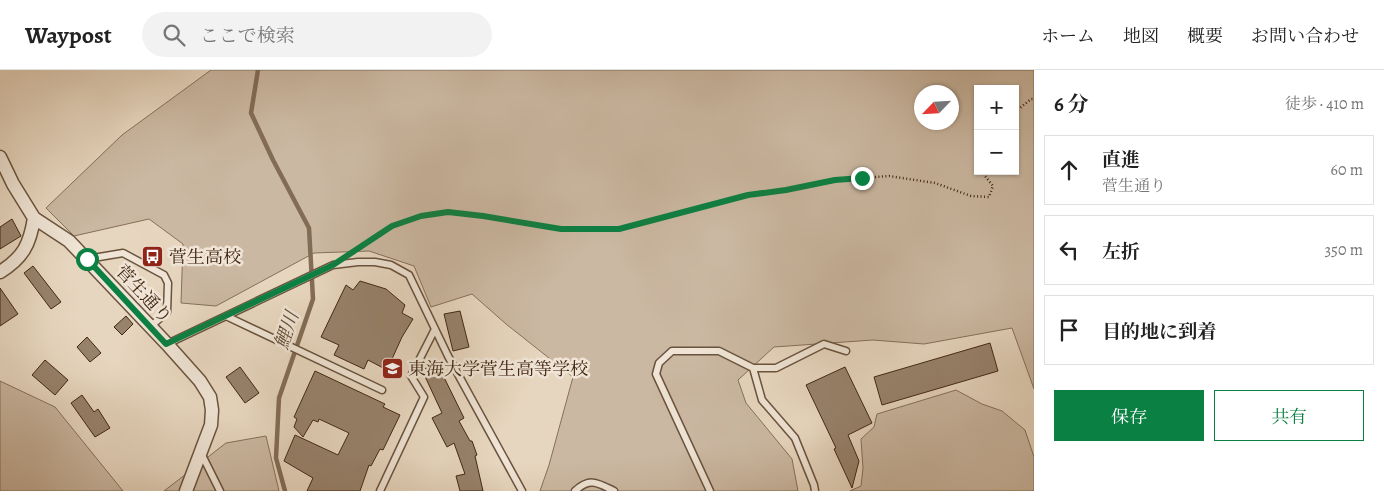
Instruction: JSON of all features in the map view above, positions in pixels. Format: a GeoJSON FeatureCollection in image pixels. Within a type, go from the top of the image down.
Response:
{"type":"FeatureCollection","features":[{"type":"Feature","properties":{"kind":"street","name":"菅生通り"},"geometry":{"type":"LineString","coordinates":[[0,157],[13,184],[34,218],[69,241],[87,259],[200,381],[210,397],[212,410],[211,425],[186,491]]}},
{"type":"Feature","properties":{"kind":"street"},"geometry":{"type":"LineString","coordinates":[[0,272],[20,256],[27,245],[32,232],[34,218]]}},
{"type":"Feature","properties":{"kind":"lane"},"geometry":{"type":"LineString","coordinates":[[87,259],[123,253],[164,275],[168,283],[167,312],[150,327]]}},
{"type":"Feature","properties":{"kind":"lane"},"geometry":{"type":"LineString","coordinates":[[166,344],[330,266],[358,262],[375,262],[391,265],[409,275],[448,356],[522,491]]}},
{"type":"Feature","properties":{"kind":"lane"},"geometry":{"type":"LineString","coordinates":[[226,316],[382,390]]}},
{"type":"Feature","properties":{"kind":"lane"},"geometry":{"type":"LineString","coordinates":[[380,491],[424,397],[410,376],[434,329]]}},
{"type":"Feature","properties":{"kind":"lane"},"geometry":{"type":"LineString","coordinates":[[710,491],[656,374],[659,363],[672,351],[719,351],[753,368],[776,368],[824,344],[846,351]]}},
{"type":"Feature","properties":{"kind":"lane"},"geometry":{"type":"LineString","coordinates":[[753,368],[762,400],[795,438],[815,491]]}},
{"type":"Feature","properties":{"kind":"lane"},"geometry":{"type":"LineString","coordinates":[[200,452],[220,491]]}},
{"type":"Feature","properties":{"kind":"lane"},"geometry":{"type":"LineString","coordinates":[[575,491],[583,484],[595,482],[614,491]]}},
{"type":"Feature","properties":{"kind":"path"},"geometry":{"type":"LineString","coordinates":[[1019,109],[1034,99]]}},
{"type":"Feature","properties":{"kind":"path"},"geometry":{"type":"LineString","coordinates":[[330,266],[392,226],[421,216],[448,212],[561,229],[619,229],[748,195],[786,190],[835,180],[889,176],[935,183],[971,196],[989,197],[993,186],[984,175]]}},
{"type":"Feature","properties":{"kind":"shaded area"},"geometry":{"type":"Polygon","coordinates":[[[211,70],[1034,70],[1034,389],[1012,328],[924,344],[873,340],[774,347],[738,380],[746,403],[792,459],[798,491],[540,491],[573,377],[506,324],[472,294],[431,307],[414,266],[369,251],[314,253],[216,306],[181,303],[183,244],[149,219],[74,236],[46,208],[122,135],[211,70]]]}},
{"type":"Feature","properties":{"kind":"shaded area"},"geometry":{"type":"Polygon","coordinates":[[[0,381],[55,407],[123,491],[0,491],[0,381]]]}},
{"type":"Feature","properties":{"kind":"shaded area"},"geometry":{"type":"Polygon","coordinates":[[[956,390],[982,404],[1002,411],[1025,430],[1034,457],[1034,491],[850,491],[861,486],[863,468],[861,439],[874,427],[877,414],[956,390]]]}},
{"type":"Feature","properties":{"kind":"shaded area"},"geometry":{"type":"Polygon","coordinates":[[[266,436],[279,491],[164,491],[226,443],[266,436]]]}},
{"type":"Feature","properties":{"kind":"building"},"geometry":{"type":"Polygon","coordinates":[[[12,219],[21,236],[0,249],[0,227],[12,219]]]}},
{"type":"Feature","properties":{"kind":"building"},"geometry":{"type":"Polygon","coordinates":[[[33,266],[61,302],[51,309],[24,273],[33,266]]]}},
{"type":"Feature","properties":{"kind":"building"},"geometry":{"type":"Polygon","coordinates":[[[360,281],[386,289],[405,305],[402,313],[413,319],[402,337],[387,370],[368,360],[364,369],[334,355],[339,345],[321,337],[346,285],[353,290],[360,281]]]}},
{"type":"Feature","properties":{"kind":"building"},"geometry":{"type":"Polygon","coordinates":[[[0,288],[18,314],[0,326],[0,288]]]}},
{"type":"Feature","properties":{"kind":"building"},"geometry":{"type":"Polygon","coordinates":[[[460,311],[469,347],[453,351],[444,314],[460,311]]]}},
{"type":"Feature","properties":{"kind":"building"},"geometry":{"type":"Polygon","coordinates":[[[126,316],[133,324],[122,335],[114,327],[126,316]]]}},
{"type":"Feature","properties":{"kind":"building"},"geometry":{"type":"Polygon","coordinates":[[[87,337],[101,353],[90,362],[77,347],[87,337]]]}},
{"type":"Feature","properties":{"kind":"building"},"geometry":{"type":"Polygon","coordinates":[[[990,343],[998,371],[882,405],[874,377],[990,343]]]}},
{"type":"Feature","properties":{"kind":"building"},"geometry":{"type":"Polygon","coordinates":[[[45,360],[68,380],[55,395],[32,375],[45,360]]]}},
{"type":"Feature","properties":{"kind":"building"},"geometry":{"type":"Polygon","coordinates":[[[437,363],[464,418],[459,421],[470,441],[472,441],[477,455],[475,456],[483,491],[460,491],[456,476],[465,474],[454,443],[447,447],[432,418],[442,413],[422,370],[437,363]]]}},
{"type":"Feature","properties":{"kind":"building"},"geometry":{"type":"Polygon","coordinates":[[[240,367],[259,393],[245,403],[226,377],[240,367]]]}},
{"type":"Feature","properties":{"kind":"building"},"geometry":{"type":"Polygon","coordinates":[[[845,367],[872,423],[848,435],[859,461],[852,488],[834,449],[836,448],[806,385],[845,367]]]}},
{"type":"Feature","properties":{"kind":"building"},"geometry":{"type":"Polygon","coordinates":[[[315,371],[385,404],[383,407],[400,415],[383,450],[380,449],[371,466],[369,465],[360,491],[307,491],[313,478],[284,461],[295,435],[338,455],[349,433],[319,419],[318,422],[313,420],[303,437],[294,427],[297,419],[294,417],[315,371]]]}},
{"type":"Feature","properties":{"kind":"building"},"geometry":{"type":"Polygon","coordinates":[[[82,395],[94,412],[98,409],[110,428],[95,437],[71,403],[82,395]]]}},
{"type":"Feature","properties":{"kind":"waterway","name":"鯉川"},"geometry":{"type":"LineString","coordinates":[[258,70],[251,113],[273,160],[309,228],[313,299],[279,398],[276,458],[285,491]]}},
{"type":"Feature","properties":{"kind":"place","name":"菅生高校"},"geometry":{"type":"Point","coordinates":[153,257]}},
{"type":"Feature","properties":{"kind":"place","name":"東海大学菅生高等学校"},"geometry":{"type":"Point","coordinates":[392,369]}},
{"type":"Feature","properties":{"kind":"route"},"geometry":{"type":"LineString","coordinates":[[87,259],[166,344],[333,265],[392,226],[421,216],[448,212],[561,229],[619,229],[748,195],[786,190],[835,180],[862,178]]}}]}
